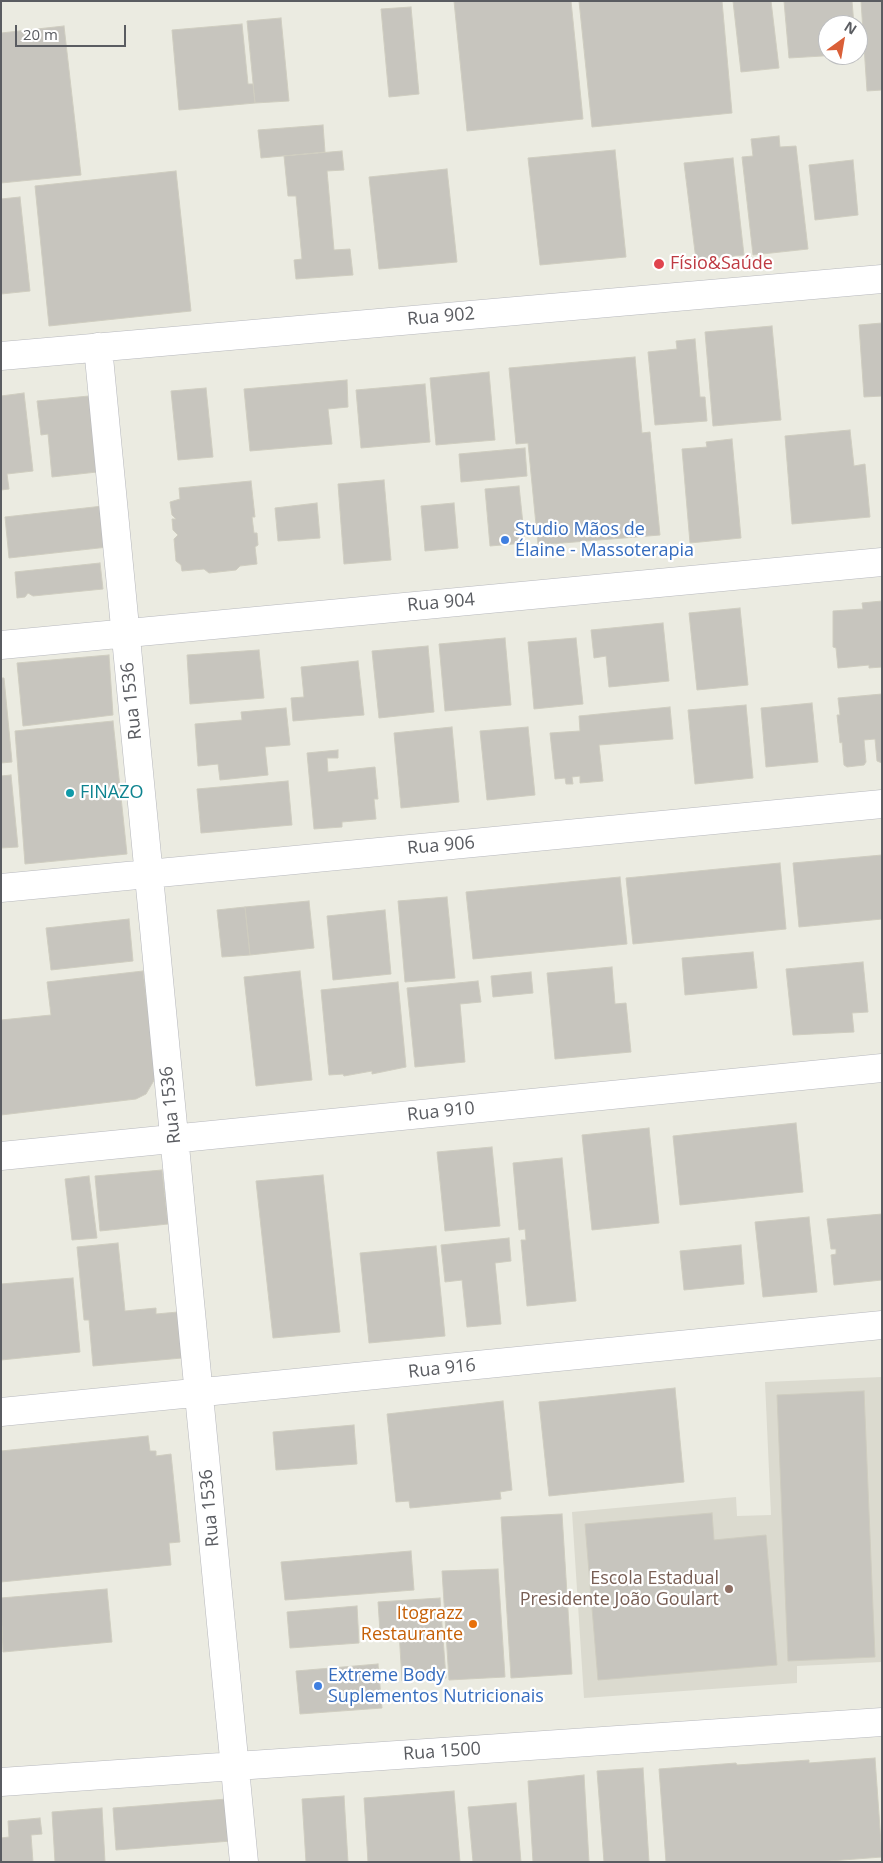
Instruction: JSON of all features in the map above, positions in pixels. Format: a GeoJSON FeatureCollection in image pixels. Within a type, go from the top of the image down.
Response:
{"type":"FeatureCollection","features":[{"type":"Feature","properties":{"kind":"street","name":"Rua 902"},"geometry":{"type":"LineString","coordinates":[[1,356],[882,278]]}},
{"type":"Feature","properties":{"kind":"street","name":"Rua 1536"},"geometry":{"type":"LineString","coordinates":[[98,347],[244,1862]]}},
{"type":"Feature","properties":{"kind":"street","name":"Rua 904"},"geometry":{"type":"LineString","coordinates":[[1,644],[882,562]]}},
{"type":"Feature","properties":{"kind":"street","name":"Rua 906"},"geometry":{"type":"LineString","coordinates":[[1,888],[882,804]]}},
{"type":"Feature","properties":{"kind":"street","name":"Rua 910"},"geometry":{"type":"LineString","coordinates":[[1,1156],[882,1068]]}},
{"type":"Feature","properties":{"kind":"street","name":"Rua 916"},"geometry":{"type":"LineString","coordinates":[[1,1412],[882,1326]]}},
{"type":"Feature","properties":{"kind":"street","name":"Rua 1500"},"geometry":{"type":"LineString","coordinates":[[1,1782],[882,1722]]}},
{"type":"Feature","properties":{"kind":"shaded area","name":"Escola Estadual Presidente João Goulart"},"geometry":{"type":"Polygon","coordinates":[[[882,1377],[882,1662],[797,1666],[797,1683],[584,1698],[572,1512],[736,1497],[737,1516],[771,1515],[765,1382],[882,1377]]]}},
{"type":"Feature","properties":{"kind":"building"},"geometry":{"type":"Polygon","coordinates":[[[454,1],[571,1],[583,119],[467,131],[454,1]]]}},
{"type":"Feature","properties":{"kind":"building"},"geometry":{"type":"Polygon","coordinates":[[[579,1],[722,1],[732,113],[592,127],[579,1]]]}},
{"type":"Feature","properties":{"kind":"building"},"geometry":{"type":"Polygon","coordinates":[[[733,1],[771,1],[779,68],[741,72],[733,1]]]}},
{"type":"Feature","properties":{"kind":"building"},"geometry":{"type":"Polygon","coordinates":[[[784,1],[852,1],[853,15],[818,15],[818,56],[789,58],[784,1]]]}},
{"type":"Feature","properties":{"kind":"building"},"geometry":{"type":"Polygon","coordinates":[[[861,1],[882,1],[882,90],[867,91],[865,65],[868,65],[868,15],[862,15],[861,1]]]}},
{"type":"Feature","properties":{"kind":"building"},"geometry":{"type":"Polygon","coordinates":[[[411,7],[419,94],[389,97],[381,9],[411,7]]]}},
{"type":"Feature","properties":{"kind":"building"},"geometry":{"type":"Polygon","coordinates":[[[281,18],[289,101],[255,103],[247,21],[281,18]]]}},
{"type":"Feature","properties":{"kind":"building"},"geometry":{"type":"Polygon","coordinates":[[[242,24],[248,84],[253,84],[255,103],[179,110],[172,30],[242,24]]]}},
{"type":"Feature","properties":{"kind":"building"},"geometry":{"type":"Polygon","coordinates":[[[64,26],[81,175],[1,183],[1,33],[64,26]]]}},
{"type":"Feature","properties":{"kind":"building"},"geometry":{"type":"Polygon","coordinates":[[[323,125],[325,152],[261,158],[258,130],[323,125]]]}},
{"type":"Feature","properties":{"kind":"building"},"geometry":{"type":"Polygon","coordinates":[[[779,136],[780,147],[796,146],[808,249],[753,255],[742,157],[753,156],[751,139],[779,136]]]}},
{"type":"Feature","properties":{"kind":"building"},"geometry":{"type":"Polygon","coordinates":[[[615,150],[626,257],[540,265],[528,158],[615,150]]]}},
{"type":"Feature","properties":{"kind":"building"},"geometry":{"type":"Polygon","coordinates":[[[342,151],[344,170],[327,171],[334,250],[350,249],[353,275],[296,279],[294,260],[302,259],[296,196],[288,196],[284,156],[342,151]]]}},
{"type":"Feature","properties":{"kind":"building"},"geometry":{"type":"Polygon","coordinates":[[[733,158],[744,255],[696,260],[684,163],[733,158]]]}},
{"type":"Feature","properties":{"kind":"building"},"geometry":{"type":"Polygon","coordinates":[[[853,160],[858,215],[815,220],[809,165],[853,160]]]}},
{"type":"Feature","properties":{"kind":"building"},"geometry":{"type":"Polygon","coordinates":[[[447,169],[457,262],[379,269],[369,177],[447,169]]]}},
{"type":"Feature","properties":{"kind":"building"},"geometry":{"type":"Polygon","coordinates":[[[176,171],[191,311],[49,326],[35,186],[176,171]]]}},
{"type":"Feature","properties":{"kind":"building"},"geometry":{"type":"Polygon","coordinates":[[[20,197],[30,291],[1,294],[1,199],[20,197]]]}},
{"type":"Feature","properties":{"kind":"building"},"geometry":{"type":"Polygon","coordinates":[[[882,323],[882,396],[864,397],[859,325],[882,323]]]}},
{"type":"Feature","properties":{"kind":"building"},"geometry":{"type":"Polygon","coordinates":[[[772,326],[781,420],[713,426],[705,332],[772,326]]]}},
{"type":"Feature","properties":{"kind":"building"},"geometry":{"type":"Polygon","coordinates":[[[695,339],[700,397],[705,397],[707,421],[655,425],[648,352],[677,349],[676,341],[695,339]]]}},
{"type":"Feature","properties":{"kind":"building"},"geometry":{"type":"Polygon","coordinates":[[[635,357],[642,433],[650,432],[660,535],[538,545],[528,443],[516,444],[509,368],[635,357]]]}},
{"type":"Feature","properties":{"kind":"building"},"geometry":{"type":"Polygon","coordinates":[[[489,372],[495,440],[436,445],[430,378],[489,372]]]}},
{"type":"Feature","properties":{"kind":"building"},"geometry":{"type":"Polygon","coordinates":[[[347,380],[348,407],[328,409],[332,444],[250,451],[244,389],[347,380]]]}},
{"type":"Feature","properties":{"kind":"building"},"geometry":{"type":"Polygon","coordinates":[[[425,384],[430,442],[361,448],[356,390],[425,384]]]}},
{"type":"Feature","properties":{"kind":"building"},"geometry":{"type":"Polygon","coordinates":[[[206,388],[213,457],[178,460],[171,391],[206,388]]]}},
{"type":"Feature","properties":{"kind":"building"},"geometry":{"type":"Polygon","coordinates":[[[24,393],[33,471],[7,474],[9,489],[1,490],[1,396],[24,393]]]}},
{"type":"Feature","properties":{"kind":"building"},"geometry":{"type":"Polygon","coordinates":[[[89,396],[97,472],[52,477],[48,434],[41,435],[37,401],[89,396]]]}},
{"type":"Feature","properties":{"kind":"building"},"geometry":{"type":"Polygon","coordinates":[[[850,430],[854,466],[865,464],[870,517],[792,524],[785,436],[850,430]]]}},
{"type":"Feature","properties":{"kind":"building"},"geometry":{"type":"Polygon","coordinates":[[[732,439],[741,538],[690,543],[682,449],[707,447],[706,442],[732,439]]]}},
{"type":"Feature","properties":{"kind":"building"},"geometry":{"type":"Polygon","coordinates":[[[525,448],[527,476],[461,482],[459,454],[525,448]]]}},
{"type":"Feature","properties":{"kind":"building"},"geometry":{"type":"Polygon","coordinates":[[[384,480],[391,560],[344,564],[338,484],[384,480]]]}},
{"type":"Feature","properties":{"kind":"building"},"geometry":{"type":"Polygon","coordinates":[[[251,481],[255,517],[252,517],[254,533],[257,533],[258,545],[255,547],[257,564],[240,566],[236,570],[209,573],[204,569],[182,571],[181,565],[176,561],[174,539],[178,535],[173,530],[172,519],[176,519],[172,515],[170,502],[180,499],[179,488],[251,481]]]}},
{"type":"Feature","properties":{"kind":"building"},"geometry":{"type":"Polygon","coordinates":[[[519,486],[525,543],[490,546],[485,489],[519,486]]]}},
{"type":"Feature","properties":{"kind":"building"},"geometry":{"type":"Polygon","coordinates":[[[317,503],[320,538],[278,541],[275,508],[317,503]]]}},
{"type":"Feature","properties":{"kind":"building"},"geometry":{"type":"Polygon","coordinates":[[[454,503],[458,548],[425,551],[421,506],[454,503]]]}},
{"type":"Feature","properties":{"kind":"building"},"geometry":{"type":"Polygon","coordinates":[[[103,506],[108,547],[9,558],[5,517],[103,506]]]}},
{"type":"Feature","properties":{"kind":"building"},"geometry":{"type":"Polygon","coordinates":[[[100,563],[103,589],[33,596],[28,593],[25,597],[17,598],[15,572],[100,563]]]}},
{"type":"Feature","properties":{"kind":"building"},"geometry":{"type":"Polygon","coordinates":[[[882,601],[882,667],[869,668],[869,665],[838,668],[836,648],[833,647],[833,611],[863,609],[862,603],[882,601]]]}},
{"type":"Feature","properties":{"kind":"building"},"geometry":{"type":"Polygon","coordinates":[[[740,608],[748,685],[697,690],[689,613],[740,608]]]}},
{"type":"Feature","properties":{"kind":"building"},"geometry":{"type":"Polygon","coordinates":[[[663,623],[669,681],[609,687],[606,656],[594,658],[591,630],[663,623]]]}},
{"type":"Feature","properties":{"kind":"building"},"geometry":{"type":"Polygon","coordinates":[[[505,638],[511,705],[445,711],[439,644],[505,638]]]}},
{"type":"Feature","properties":{"kind":"building"},"geometry":{"type":"Polygon","coordinates":[[[576,638],[583,704],[534,709],[528,642],[576,638]]]}},
{"type":"Feature","properties":{"kind":"building"},"geometry":{"type":"Polygon","coordinates":[[[428,646],[434,712],[379,718],[372,651],[428,646]]]}},
{"type":"Feature","properties":{"kind":"building"},"geometry":{"type":"Polygon","coordinates":[[[259,650],[264,698],[190,704],[187,655],[259,650]]]}},
{"type":"Feature","properties":{"kind":"building"},"geometry":{"type":"Polygon","coordinates":[[[109,655],[113,715],[23,726],[17,663],[109,655]]]}},
{"type":"Feature","properties":{"kind":"building"},"geometry":{"type":"Polygon","coordinates":[[[358,661],[364,715],[293,721],[291,698],[304,697],[301,667],[358,661]]]}},
{"type":"Feature","properties":{"kind":"building"},"geometry":{"type":"Polygon","coordinates":[[[1,678],[4,678],[12,762],[1,763],[1,678]]]}},
{"type":"Feature","properties":{"kind":"building"},"geometry":{"type":"Polygon","coordinates":[[[882,694],[882,763],[877,761],[875,739],[864,740],[866,762],[864,765],[847,767],[844,765],[842,742],[840,743],[837,715],[840,715],[838,698],[882,694]]]}},
{"type":"Feature","properties":{"kind":"building"},"geometry":{"type":"Polygon","coordinates":[[[812,703],[818,762],[766,767],[761,708],[812,703]]]}},
{"type":"Feature","properties":{"kind":"building"},"geometry":{"type":"Polygon","coordinates":[[[746,705],[753,778],[695,784],[688,710],[746,705]]]}},
{"type":"Feature","properties":{"kind":"building"},"geometry":{"type":"Polygon","coordinates":[[[670,707],[673,739],[599,745],[603,781],[580,783],[580,776],[572,777],[573,784],[566,784],[565,778],[555,779],[550,733],[580,731],[579,716],[670,707]]]}},
{"type":"Feature","properties":{"kind":"building"},"geometry":{"type":"Polygon","coordinates":[[[286,708],[290,745],[265,747],[268,775],[220,780],[218,764],[198,766],[195,724],[242,720],[241,712],[286,708]]]}},
{"type":"Feature","properties":{"kind":"building","name":"FINAZO"},"geometry":{"type":"Polygon","coordinates":[[[113,721],[127,854],[25,864],[15,731],[113,721]]]}},
{"type":"Feature","properties":{"kind":"building"},"geometry":{"type":"Polygon","coordinates":[[[452,727],[459,802],[401,808],[394,733],[452,727]]]}},
{"type":"Feature","properties":{"kind":"building"},"geometry":{"type":"Polygon","coordinates":[[[528,727],[535,795],[487,800],[480,731],[528,727]]]}},
{"type":"Feature","properties":{"kind":"building"},"geometry":{"type":"Polygon","coordinates":[[[338,750],[338,758],[327,758],[328,772],[375,767],[378,799],[374,799],[376,819],[342,822],[342,827],[314,829],[307,753],[338,750]]]}},
{"type":"Feature","properties":{"kind":"building"},"geometry":{"type":"Polygon","coordinates":[[[11,775],[18,847],[1,848],[1,776],[11,775]]]}},
{"type":"Feature","properties":{"kind":"building"},"geometry":{"type":"Polygon","coordinates":[[[288,781],[292,825],[201,833],[197,789],[288,781]]]}},
{"type":"Feature","properties":{"kind":"building"},"geometry":{"type":"Polygon","coordinates":[[[882,855],[882,919],[799,927],[793,863],[882,855]]]}},
{"type":"Feature","properties":{"kind":"building"},"geometry":{"type":"Polygon","coordinates":[[[780,863],[786,929],[633,944],[626,878],[780,863]]]}},
{"type":"Feature","properties":{"kind":"building"},"geometry":{"type":"Polygon","coordinates":[[[620,877],[627,944],[473,959],[466,892],[620,877]]]}},
{"type":"Feature","properties":{"kind":"building"},"geometry":{"type":"Polygon","coordinates":[[[447,897],[455,978],[405,982],[398,901],[447,897]]]}},
{"type":"Feature","properties":{"kind":"building"},"geometry":{"type":"Polygon","coordinates":[[[309,901],[314,948],[250,955],[245,907],[309,901]]]}},
{"type":"Feature","properties":{"kind":"building"},"geometry":{"type":"Polygon","coordinates":[[[245,907],[250,955],[222,957],[217,910],[245,907]]]}},
{"type":"Feature","properties":{"kind":"building"},"geometry":{"type":"Polygon","coordinates":[[[385,910],[391,974],[333,980],[327,916],[385,910]]]}},
{"type":"Feature","properties":{"kind":"building"},"geometry":{"type":"Polygon","coordinates":[[[129,919],[133,961],[51,970],[46,928],[129,919]]]}},
{"type":"Feature","properties":{"kind":"building"},"geometry":{"type":"Polygon","coordinates":[[[753,952],[757,988],[685,995],[682,958],[753,952]]]}},
{"type":"Feature","properties":{"kind":"building"},"geometry":{"type":"Polygon","coordinates":[[[863,962],[868,1012],[852,1013],[854,1032],[793,1035],[786,969],[863,962]]]}},
{"type":"Feature","properties":{"kind":"building"},"geometry":{"type":"Polygon","coordinates":[[[612,967],[615,1004],[626,1003],[631,1052],[555,1059],[547,973],[612,967]]]}},
{"type":"Feature","properties":{"kind":"building"},"geometry":{"type":"Polygon","coordinates":[[[143,971],[156,1077],[146,1094],[136,1099],[1,1115],[1,1020],[51,1015],[47,982],[143,971]]]}},
{"type":"Feature","properties":{"kind":"building"},"geometry":{"type":"Polygon","coordinates":[[[300,971],[312,1080],[256,1086],[244,977],[300,971]]]}},
{"type":"Feature","properties":{"kind":"building"},"geometry":{"type":"Polygon","coordinates":[[[531,972],[533,993],[493,997],[491,976],[531,972]]]}},
{"type":"Feature","properties":{"kind":"building"},"geometry":{"type":"Polygon","coordinates":[[[478,981],[481,1002],[460,1004],[465,1062],[415,1067],[407,988],[478,981]]]}},
{"type":"Feature","properties":{"kind":"building"},"geometry":{"type":"Polygon","coordinates":[[[398,982],[406,1067],[372,1074],[372,1071],[344,1076],[343,1074],[329,1075],[321,990],[398,982]]]}},
{"type":"Feature","properties":{"kind":"building"},"geometry":{"type":"Polygon","coordinates":[[[796,1123],[803,1192],[680,1205],[673,1136],[796,1123]]]}},
{"type":"Feature","properties":{"kind":"building"},"geometry":{"type":"Polygon","coordinates":[[[649,1128],[659,1223],[592,1230],[582,1135],[649,1128]]]}},
{"type":"Feature","properties":{"kind":"building"},"geometry":{"type":"Polygon","coordinates":[[[492,1147],[500,1226],[445,1231],[437,1152],[492,1147]]]}},
{"type":"Feature","properties":{"kind":"building"},"geometry":{"type":"Polygon","coordinates":[[[562,1158],[576,1301],[527,1306],[521,1240],[526,1240],[525,1229],[519,1230],[513,1163],[562,1158]]]}},
{"type":"Feature","properties":{"kind":"building"},"geometry":{"type":"Polygon","coordinates":[[[162,1170],[168,1224],[100,1231],[95,1176],[162,1170]]]}},
{"type":"Feature","properties":{"kind":"building"},"geometry":{"type":"Polygon","coordinates":[[[323,1175],[340,1332],[273,1338],[256,1181],[323,1175]]]}},
{"type":"Feature","properties":{"kind":"building"},"geometry":{"type":"Polygon","coordinates":[[[89,1176],[97,1238],[72,1240],[65,1179],[89,1176]]]}},
{"type":"Feature","properties":{"kind":"building"},"geometry":{"type":"Polygon","coordinates":[[[882,1214],[882,1280],[834,1285],[831,1255],[836,1254],[836,1249],[831,1249],[827,1219],[882,1214]]]}},
{"type":"Feature","properties":{"kind":"building"},"geometry":{"type":"Polygon","coordinates":[[[809,1217],[817,1292],[763,1297],[755,1222],[809,1217]]]}},
{"type":"Feature","properties":{"kind":"building"},"geometry":{"type":"Polygon","coordinates":[[[509,1238],[511,1261],[495,1263],[501,1324],[467,1327],[462,1280],[445,1282],[441,1245],[509,1238]]]}},
{"type":"Feature","properties":{"kind":"building"},"geometry":{"type":"Polygon","coordinates":[[[118,1243],[125,1311],[156,1308],[156,1314],[178,1312],[182,1358],[93,1366],[89,1320],[84,1320],[77,1247],[118,1243]]]}},
{"type":"Feature","properties":{"kind":"building"},"geometry":{"type":"Polygon","coordinates":[[[741,1245],[744,1284],[684,1290],[680,1251],[741,1245]]]}},
{"type":"Feature","properties":{"kind":"building"},"geometry":{"type":"Polygon","coordinates":[[[436,1246],[445,1336],[369,1343],[360,1253],[436,1246]]]}},
{"type":"Feature","properties":{"kind":"building"},"geometry":{"type":"Polygon","coordinates":[[[73,1278],[80,1352],[1,1360],[1,1284],[73,1278]]]}},
{"type":"Feature","properties":{"kind":"building"},"geometry":{"type":"Polygon","coordinates":[[[675,1388],[684,1482],[549,1496],[539,1402],[675,1388]]]}},
{"type":"Feature","properties":{"kind":"building"},"geometry":{"type":"Polygon","coordinates":[[[864,1391],[875,1657],[788,1661],[777,1395],[864,1391]]]}},
{"type":"Feature","properties":{"kind":"building"},"geometry":{"type":"Polygon","coordinates":[[[503,1401],[512,1490],[500,1492],[501,1499],[410,1508],[409,1501],[396,1502],[387,1414],[503,1401]]]}},
{"type":"Feature","properties":{"kind":"building"},"geometry":{"type":"Polygon","coordinates":[[[354,1425],[357,1464],[276,1470],[273,1432],[354,1425]]]}},
{"type":"Feature","properties":{"kind":"building"},"geometry":{"type":"Polygon","coordinates":[[[148,1436],[150,1451],[156,1451],[156,1456],[171,1454],[180,1542],[169,1543],[171,1565],[1,1582],[1,1451],[148,1436]]]}},
{"type":"Feature","properties":{"kind":"building"},"geometry":{"type":"Polygon","coordinates":[[[712,1513],[714,1540],[766,1535],[777,1665],[598,1680],[585,1524],[712,1513]]]}},
{"type":"Feature","properties":{"kind":"building"},"geometry":{"type":"Polygon","coordinates":[[[562,1514],[572,1674],[511,1678],[501,1517],[562,1514]]]}},
{"type":"Feature","properties":{"kind":"building"},"geometry":{"type":"Polygon","coordinates":[[[411,1551],[414,1590],[285,1600],[281,1562],[411,1551]]]}},
{"type":"Feature","properties":{"kind":"building","name":"Itograzz Restaurante"},"geometry":{"type":"Polygon","coordinates":[[[498,1569],[505,1677],[449,1680],[442,1571],[498,1569]]]}},
{"type":"Feature","properties":{"kind":"building"},"geometry":{"type":"Polygon","coordinates":[[[107,1589],[112,1642],[3,1652],[1,1598],[107,1589]]]}},
{"type":"Feature","properties":{"kind":"building"},"geometry":{"type":"Polygon","coordinates":[[[440,1598],[446,1678],[402,1681],[399,1631],[380,1632],[378,1602],[440,1598]]]}},
{"type":"Feature","properties":{"kind":"building"},"geometry":{"type":"Polygon","coordinates":[[[357,1606],[359,1643],[290,1648],[287,1612],[357,1606]]]}},
{"type":"Feature","properties":{"kind":"building"},"geometry":{"type":"Polygon","coordinates":[[[378,1664],[382,1708],[300,1714],[296,1671],[378,1664]]]}},
{"type":"Feature","properties":{"kind":"building"},"geometry":{"type":"Polygon","coordinates":[[[875,1758],[882,1857],[816,1862],[666,1862],[659,1769],[736,1763],[737,1765],[809,1760],[809,1763],[875,1758]]]}},
{"type":"Feature","properties":{"kind":"building"},"geometry":{"type":"Polygon","coordinates":[[[643,1768],[649,1862],[604,1862],[597,1771],[643,1768]]]}},
{"type":"Feature","properties":{"kind":"building"},"geometry":{"type":"Polygon","coordinates":[[[584,1775],[589,1862],[533,1862],[528,1781],[584,1775]]]}},
{"type":"Feature","properties":{"kind":"building"},"geometry":{"type":"Polygon","coordinates":[[[454,1791],[460,1862],[368,1862],[364,1798],[454,1791]]]}},
{"type":"Feature","properties":{"kind":"building"},"geometry":{"type":"Polygon","coordinates":[[[344,1796],[348,1862],[306,1862],[302,1799],[344,1796]]]}},
{"type":"Feature","properties":{"kind":"building"},"geometry":{"type":"Polygon","coordinates":[[[227,1799],[231,1841],[116,1850],[113,1808],[227,1799]]]}},
{"type":"Feature","properties":{"kind":"building"},"geometry":{"type":"Polygon","coordinates":[[[516,1803],[521,1862],[473,1862],[468,1807],[516,1803]]]}},
{"type":"Feature","properties":{"kind":"building"},"geometry":{"type":"Polygon","coordinates":[[[102,1808],[105,1862],[55,1862],[52,1812],[102,1808]]]}},
{"type":"Feature","properties":{"kind":"building"},"geometry":{"type":"Polygon","coordinates":[[[40,1818],[42,1834],[31,1835],[33,1862],[1,1862],[1,1838],[9,1837],[8,1821],[40,1818]]]}},
{"type":"Feature","properties":{"kind":"place","name":"Físio&Saúde"},"geometry":{"type":"Point","coordinates":[659,264]}},
{"type":"Feature","properties":{"kind":"place","name":"Studio Mãos de Élaine - Massoterapia"},"geometry":{"type":"Point","coordinates":[505,540]}},
{"type":"Feature","properties":{"kind":"place","name":"FINAZO"},"geometry":{"type":"Point","coordinates":[70,793]}},
{"type":"Feature","properties":{"kind":"place","name":"Escola Estadual Presidente João Goulart"},"geometry":{"type":"Point","coordinates":[729,1589]}},
{"type":"Feature","properties":{"kind":"place","name":"Itograzz Restaurante"},"geometry":{"type":"Point","coordinates":[473,1624]}},
{"type":"Feature","properties":{"kind":"place","name":"Extreme Body Suplementos Nutricionais"},"geometry":{"type":"Point","coordinates":[318,1686]}}]}
